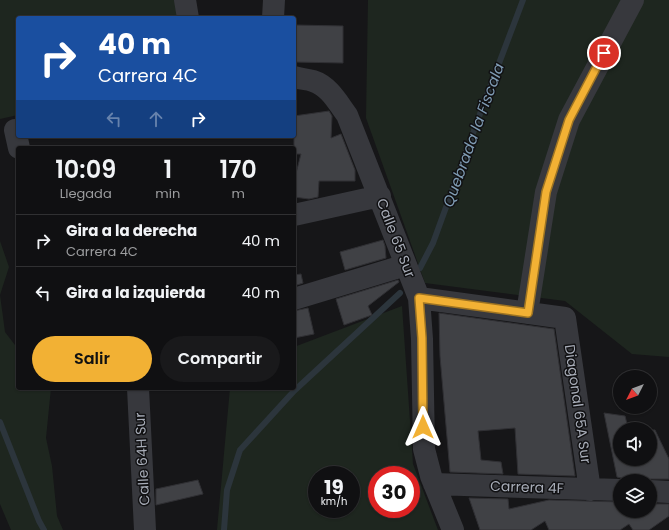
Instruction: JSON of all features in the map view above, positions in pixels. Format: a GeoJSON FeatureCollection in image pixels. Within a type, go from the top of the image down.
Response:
{"type":"FeatureCollection","features":[{"type":"Feature","properties":{"kind":"street"},"geometry":{"type":"LineString","coordinates":[[185,0],[188,16]]}},
{"type":"Feature","properties":{"kind":"street"},"geometry":{"type":"LineString","coordinates":[[273,16],[274,0]]}},
{"type":"Feature","properties":{"kind":"street"},"geometry":{"type":"LineString","coordinates":[[419,298],[528,313],[546,192],[569,120],[633,0]]}},
{"type":"Feature","properties":{"kind":"street","name":"Calle 65 Sur"},"geometry":{"type":"LineString","coordinates":[[296,78],[323,86],[348,115],[419,298],[422,338],[424,449],[434,484],[453,530]]}},
{"type":"Feature","properties":{"kind":"street"},"geometry":{"type":"LineString","coordinates":[[296,215],[380,196]]}},
{"type":"Feature","properties":{"kind":"street"},"geometry":{"type":"LineString","coordinates":[[296,299],[406,264]]}},
{"type":"Feature","properties":{"kind":"street","name":"Diagonal 65A Sur"},"geometry":{"type":"LineString","coordinates":[[528,313],[565,318],[590,490]]}},
{"type":"Feature","properties":{"kind":"street","name":"Calle 64H Sur"},"geometry":{"type":"LineString","coordinates":[[138,390],[145,530]]}},
{"type":"Feature","properties":{"kind":"street","name":"Carrera 4F"},"geometry":{"type":"LineString","coordinates":[[434,484],[613,490]]}},
{"type":"Feature","properties":{"kind":"street"},"geometry":{"type":"LineString","coordinates":[[657,491],[669,492]]}},
{"type":"Feature","properties":{"kind":"shaded area"},"geometry":{"type":"Polygon","coordinates":[[[0,0],[175,0],[177,16],[16,16],[16,115],[0,119],[0,0]]]}},
{"type":"Feature","properties":{"kind":"shaded area"},"geometry":{"type":"Polygon","coordinates":[[[368,0],[669,0],[669,357],[632,354],[565,301],[425,283],[366,118],[368,0]]]}},
{"type":"Feature","properties":{"kind":"shaded area"},"geometry":{"type":"Polygon","coordinates":[[[0,241],[9,267],[0,295],[0,241]]]}},
{"type":"Feature","properties":{"kind":"shaded area"},"geometry":{"type":"Polygon","coordinates":[[[0,295],[5,332],[16,346],[16,390],[51,390],[46,438],[52,466],[57,516],[63,530],[11,530],[0,504],[0,295]]]}},
{"type":"Feature","properties":{"kind":"shaded area"},"geometry":{"type":"Polygon","coordinates":[[[402,306],[414,466],[368,466],[368,518],[420,518],[420,482],[438,530],[217,530],[230,390],[296,390],[296,346],[402,306]]]}},
{"type":"Feature","properties":{"kind":"building"},"geometry":{"type":"Polygon","coordinates":[[[296,25],[343,26],[343,63],[296,62],[296,25]]]}},
{"type":"Feature","properties":{"kind":"building"},"geometry":{"type":"Polygon","coordinates":[[[329,111],[332,116],[331,138],[341,134],[355,170],[355,181],[319,181],[318,197],[309,199],[296,197],[296,173],[301,154],[296,154],[296,146],[294,146],[294,138],[296,138],[296,116],[329,111]]]}},
{"type":"Feature","properties":{"kind":"building"},"geometry":{"type":"Polygon","coordinates":[[[383,240],[386,258],[345,270],[340,252],[383,240]]]}},
{"type":"Feature","properties":{"kind":"building"},"geometry":{"type":"Polygon","coordinates":[[[301,274],[303,283],[296,285],[296,275],[301,274]]]}},
{"type":"Feature","properties":{"kind":"building"},"geometry":{"type":"Polygon","coordinates":[[[398,280],[399,282],[368,306],[372,315],[344,325],[336,299],[398,280]]]}},
{"type":"Feature","properties":{"kind":"building"},"geometry":{"type":"Polygon","coordinates":[[[308,308],[314,334],[296,338],[296,311],[308,308]]]}},
{"type":"Feature","properties":{"kind":"building"},"geometry":{"type":"Polygon","coordinates":[[[439,313],[554,329],[575,476],[518,474],[515,428],[478,431],[481,460],[501,462],[503,474],[450,472],[440,356],[439,313]]]}},
{"type":"Feature","properties":{"kind":"building"},"geometry":{"type":"Polygon","coordinates":[[[604,413],[625,416],[626,422],[613,422],[613,457],[604,413]]]}},
{"type":"Feature","properties":{"kind":"building"},"geometry":{"type":"Polygon","coordinates":[[[657,434],[669,459],[669,479],[657,479],[657,474],[616,474],[615,466],[657,466],[657,434]]]}},
{"type":"Feature","properties":{"kind":"building"},"geometry":{"type":"Polygon","coordinates":[[[198,480],[203,494],[156,505],[156,489],[198,480]]]}},
{"type":"Feature","properties":{"kind":"building"},"geometry":{"type":"Polygon","coordinates":[[[469,498],[508,499],[509,509],[549,500],[613,502],[613,518],[657,518],[657,504],[669,504],[669,516],[649,530],[633,530],[629,524],[620,530],[549,530],[545,521],[531,530],[480,530],[469,498]]]}},
{"type":"Feature","properties":{"kind":"waterway","name":"Quebrada la Fiscala"},"geometry":{"type":"LineString","coordinates":[[420,268],[433,243],[523,0]]}},
{"type":"Feature","properties":{"kind":"waterway","name":"Quebrada la Fiscala"},"geometry":{"type":"LineString","coordinates":[[296,389],[400,293]]}},
{"type":"Feature","properties":{"kind":"waterway","name":"Quebrada la Fiscala"},"geometry":{"type":"LineString","coordinates":[[224,530],[227,490],[240,450],[295,390]]}},
{"type":"Feature","properties":{"kind":"waterway"},"geometry":{"type":"LineString","coordinates":[[0,422],[39,521],[44,530]]}},
{"type":"Feature","properties":{"kind":"route"},"geometry":{"type":"LineString","coordinates":[[423,427],[422,338],[419,298],[528,313],[546,192],[569,120],[604,53]]}}]}
